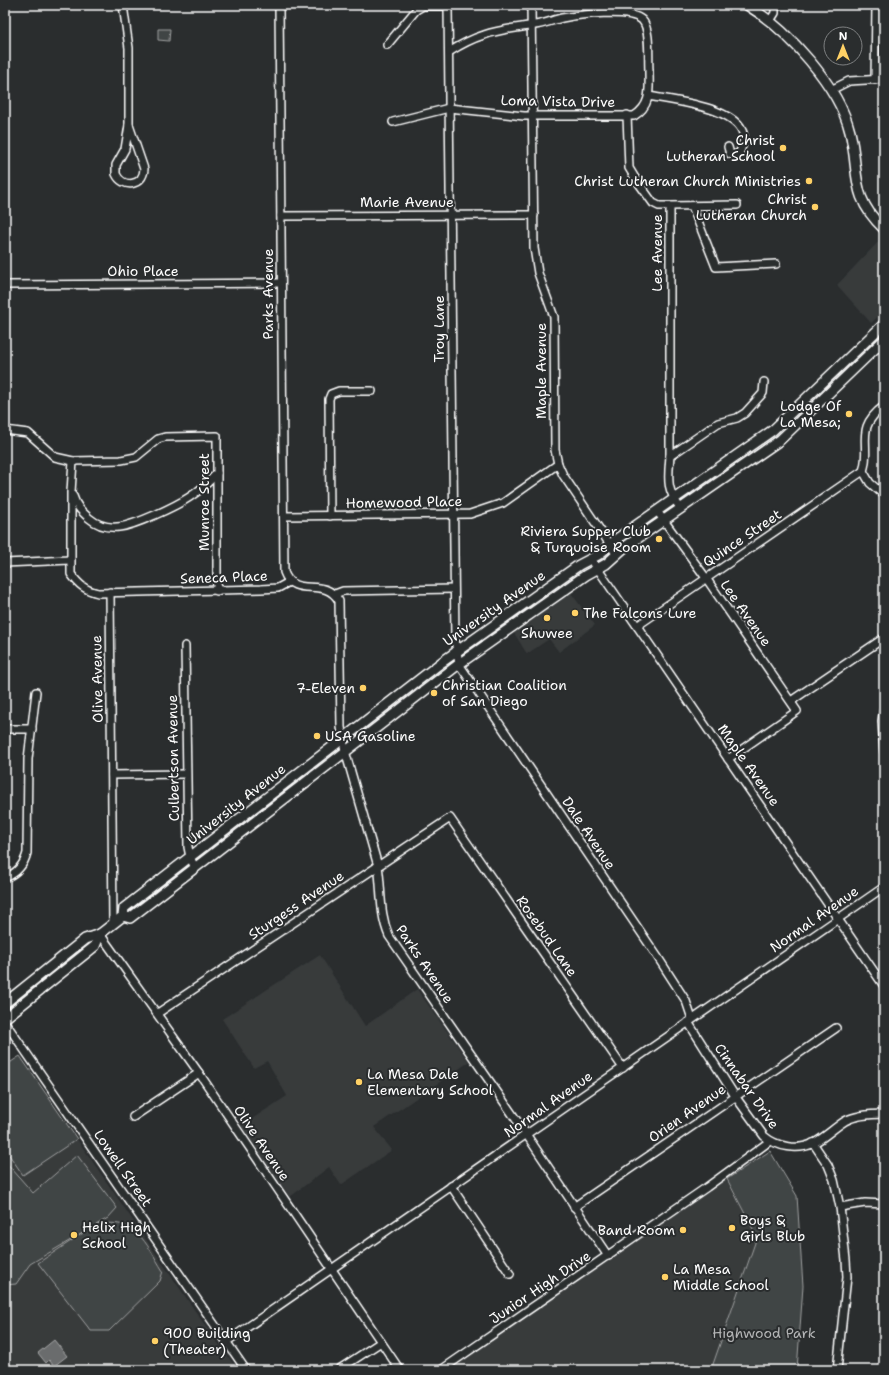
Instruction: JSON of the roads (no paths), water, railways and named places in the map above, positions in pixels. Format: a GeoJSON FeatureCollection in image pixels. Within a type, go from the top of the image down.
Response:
{"type":"FeatureCollection","features":[{"type":"Feature","properties":{"kind":"main road"},"geometry":{"type":"LineString","coordinates":[[747,5],[770,21],[794,44],[832,90],[843,111],[850,132],[856,180],[860,194],[872,216],[884,229]]}},
{"type":"Feature","properties":{"kind":"main road","name":"University Avenue"},"geometry":{"type":"LineString","coordinates":[[5,1002],[85,939],[100,934],[113,924],[123,916],[124,908],[456,651],[591,559],[773,430],[884,324]]}},
{"type":"Feature","properties":{"kind":"main road","name":"University Avenue"},"geometry":{"type":"LineString","coordinates":[[123,916],[130,918],[459,664],[564,590],[598,569],[780,440],[884,340]]}},
{"type":"Feature","properties":{"kind":"main road","name":"University Avenue"},"geometry":{"type":"LineString","coordinates":[[5,1018],[95,946],[100,934]]}},
{"type":"Feature","properties":{"kind":"street"},"geometry":{"type":"LineString","coordinates":[[123,5],[129,48],[129,125],[125,149],[116,165],[116,174],[122,182],[129,184],[136,183],[141,178],[144,169],[129,125]]}},
{"type":"Feature","properties":{"kind":"street","name":"Parks Avenue"},"geometry":{"type":"LineString","coordinates":[[279,5],[284,572],[289,582]]}},
{"type":"Feature","properties":{"kind":"street","name":"Maple Avenue"},"geometry":{"type":"LineString","coordinates":[[531,5],[535,259],[538,273],[554,317],[554,438],[558,464],[563,475],[617,555]]}},
{"type":"Feature","properties":{"kind":"street"},"geometry":{"type":"LineString","coordinates":[[627,5],[628,14]]}},
{"type":"Feature","properties":{"kind":"street"},"geometry":{"type":"LineString","coordinates":[[770,21],[775,12],[775,5]]}},
{"type":"Feature","properties":{"kind":"street"},"geometry":{"type":"LineString","coordinates":[[875,80],[876,5]]}},
{"type":"Feature","properties":{"kind":"street","name":"Troy Lane"},"geometry":{"type":"LineString","coordinates":[[387,45],[416,10],[422,6],[448,6],[454,589],[456,651],[459,664]]}},
{"type":"Feature","properties":{"kind":"street"},"geometry":{"type":"LineString","coordinates":[[449,52],[464,42],[485,34],[531,26],[562,18],[595,14],[628,14],[637,16],[643,20],[648,32],[649,96],[648,102],[641,112],[634,116],[627,115]]}},
{"type":"Feature","properties":{"kind":"street"},"geometry":{"type":"LineString","coordinates":[[832,90],[849,81],[884,79]]}},
{"type":"Feature","properties":{"kind":"street"},"geometry":{"type":"LineString","coordinates":[[649,96],[712,109],[732,120],[739,126],[744,141],[739,155],[730,154],[728,148]]}},
{"type":"Feature","properties":{"kind":"street","name":"Loma Vista Drive"},"geometry":{"type":"LineString","coordinates":[[394,122],[449,108],[533,116],[627,115]]}},
{"type":"Feature","properties":{"kind":"street","name":"Lee Avenue"},"geometry":{"type":"LineString","coordinates":[[627,115],[629,168],[653,203],[659,206],[670,206],[670,456],[668,486],[681,509]]}},
{"type":"Feature","properties":{"kind":"street"},"geometry":{"type":"LineString","coordinates":[[670,206],[737,205]]}},
{"type":"Feature","properties":{"kind":"street"},"geometry":{"type":"LineString","coordinates":[[692,206],[716,268],[776,264]]}},
{"type":"Feature","properties":{"kind":"street","name":"Marie Avenue"},"geometry":{"type":"LineString","coordinates":[[281,216],[450,214],[534,216]]}},
{"type":"Feature","properties":{"kind":"street","name":"Ohio Place"},"geometry":{"type":"LineString","coordinates":[[5,285],[281,283]]}},
{"type":"Feature","properties":{"kind":"street"},"geometry":{"type":"LineString","coordinates":[[670,456],[718,423],[737,418],[745,412],[763,393],[764,382]]}},
{"type":"Feature","properties":{"kind":"street"},"geometry":{"type":"LineString","coordinates":[[330,516],[329,399],[331,394],[339,391],[372,391]]}},
{"type":"Feature","properties":{"kind":"street"},"geometry":{"type":"LineString","coordinates":[[884,406],[874,415],[867,428],[864,441],[866,463],[863,471],[870,483],[884,496]]}},
{"type":"Feature","properties":{"kind":"street"},"geometry":{"type":"LineString","coordinates":[[5,430],[28,433],[55,457],[73,461],[71,492],[71,574],[78,584],[87,590],[110,592]]}},
{"type":"Feature","properties":{"kind":"street","name":"Munroe Street"},"geometry":{"type":"LineString","coordinates":[[73,461],[121,460],[136,457],[158,439],[164,437],[217,436],[217,591]]}},
{"type":"Feature","properties":{"kind":"street","name":"Homewood Place"},"geometry":{"type":"LineString","coordinates":[[284,516],[453,516],[470,514],[499,505],[558,464]]}},
{"type":"Feature","properties":{"kind":"street","name":"Quince Street"},"geometry":{"type":"LineString","coordinates":[[637,626],[863,471]]}},
{"type":"Feature","properties":{"kind":"street"},"geometry":{"type":"LineString","coordinates":[[71,492],[80,510],[92,520],[103,526],[117,527],[137,523],[190,498],[208,484],[217,473]]}},
{"type":"Feature","properties":{"kind":"street","name":"Lee Avenue"},"geometry":{"type":"LineString","coordinates":[[657,511],[706,578],[792,702]]}},
{"type":"Feature","properties":{"kind":"street","name":"Maple Avenue"},"geometry":{"type":"LineString","coordinates":[[591,559],[884,986]]}},
{"type":"Feature","properties":{"kind":"street"},"geometry":{"type":"LineString","coordinates":[[5,563],[70,560]]}},
{"type":"Feature","properties":{"kind":"street","name":"Seneca Place"},"geometry":{"type":"LineString","coordinates":[[110,592],[217,591],[278,588],[289,582],[296,587],[326,589],[335,594],[343,591],[454,589]]}},
{"type":"Feature","properties":{"kind":"street","name":"Olive Avenue"},"geometry":{"type":"LineString","coordinates":[[110,592],[113,924]]}},
{"type":"Feature","properties":{"kind":"street","name":"Parks Avenue"},"geometry":{"type":"LineString","coordinates":[[335,594],[339,601],[340,715],[345,751],[378,866],[381,882],[381,911],[389,936],[527,1135],[608,1256]]}},
{"type":"Feature","properties":{"kind":"street"},"geometry":{"type":"LineString","coordinates":[[728,759],[797,711],[792,702],[884,638]]}},
{"type":"Feature","properties":{"kind":"street","name":"Culbertson Avenue"},"geometry":{"type":"LineString","coordinates":[[185,646],[188,846],[190,857],[195,868]]}},
{"type":"Feature","properties":{"kind":"street","name":"Dale Avenue"},"geometry":{"type":"LineString","coordinates":[[459,664],[657,956],[686,1001],[690,1021]]}},
{"type":"Feature","properties":{"kind":"street"},"geometry":{"type":"LineString","coordinates":[[5,878],[18,870],[24,862],[27,853],[28,759],[36,692]]}},
{"type":"Feature","properties":{"kind":"street"},"geometry":{"type":"LineString","coordinates":[[884,708],[882,721],[884,751]]}},
{"type":"Feature","properties":{"kind":"street"},"geometry":{"type":"LineString","coordinates":[[5,729],[32,729]]}},
{"type":"Feature","properties":{"kind":"street"},"geometry":{"type":"LineString","coordinates":[[112,775],[186,774]]}},
{"type":"Feature","properties":{"kind":"street","name":"Sturgess Avenue"},"geometry":{"type":"LineString","coordinates":[[158,1013],[450,818]]}},
{"type":"Feature","properties":{"kind":"street","name":"Rosebud Lane"},"geometry":{"type":"LineString","coordinates":[[450,818],[623,1068]]}},
{"type":"Feature","properties":{"kind":"street","name":"Normal Avenue"},"geometry":{"type":"LineString","coordinates":[[226,1342],[884,887]]}},
{"type":"Feature","properties":{"kind":"street","name":"Olive Avenue"},"geometry":{"type":"LineString","coordinates":[[100,934],[158,1013],[400,1370]]}},
{"type":"Feature","properties":{"kind":"street","name":"Cinnabar Drive"},"geometry":{"type":"LineString","coordinates":[[690,1021],[735,1096],[764,1136],[770,1141],[791,1147],[813,1143],[849,1120],[869,1114],[884,1114]]}},
{"type":"Feature","properties":{"kind":"street","name":"Lowell Street"},"geometry":{"type":"LineString","coordinates":[[5,1022],[246,1370]]}},
{"type":"Feature","properties":{"kind":"street","name":"Orien Avenue"},"geometry":{"type":"LineString","coordinates":[[574,1207],[836,1028]]}},
{"type":"Feature","properties":{"kind":"street"},"geometry":{"type":"LineString","coordinates":[[133,1118],[199,1073]]}},
{"type":"Feature","properties":{"kind":"street","name":"Junior High Drive"},"geometry":{"type":"LineString","coordinates":[[441,1370],[608,1256],[770,1141]]}},
{"type":"Feature","properties":{"kind":"street"},"geometry":{"type":"LineString","coordinates":[[813,1143],[828,1165],[834,1180],[840,1207],[847,1277],[837,1370]]}},
{"type":"Feature","properties":{"kind":"street"},"geometry":{"type":"LineString","coordinates":[[452,1186],[510,1274]]}},
{"type":"Feature","properties":{"kind":"street"},"geometry":{"type":"LineString","coordinates":[[840,1207],[865,1203],[884,1204]]}},
{"type":"Feature","properties":{"kind":"street"},"geometry":{"type":"LineString","coordinates":[[338,1370],[381,1342]]}},
{"type":"Feature","properties":{"kind":"place","name":"Christ Lutheran School"},"geometry":{"type":"Point","coordinates":[783,148]}},
{"type":"Feature","properties":{"kind":"place","name":"Christ Lutheran Church Ministries"},"geometry":{"type":"Point","coordinates":[809,181]}},
{"type":"Feature","properties":{"kind":"place","name":"Christ Lutheran Church"},"geometry":{"type":"Point","coordinates":[815,207]}},
{"type":"Feature","properties":{"kind":"place","name":"Lodge Of La Mesa;"},"geometry":{"type":"Point","coordinates":[849,414]}},
{"type":"Feature","properties":{"kind":"place","name":"Riviera Supper Club & Turquoise Room"},"geometry":{"type":"Point","coordinates":[659,539]}},
{"type":"Feature","properties":{"kind":"place","name":"The Falcons Lure"},"geometry":{"type":"Point","coordinates":[575,613]}},
{"type":"Feature","properties":{"kind":"place","name":"Shuwee"},"geometry":{"type":"Point","coordinates":[547,618]}},
{"type":"Feature","properties":{"kind":"place","name":"7-Eleven"},"geometry":{"type":"Point","coordinates":[363,688]}},
{"type":"Feature","properties":{"kind":"place","name":"Christian Coalition of San Diego"},"geometry":{"type":"Point","coordinates":[434,693]}},
{"type":"Feature","properties":{"kind":"place","name":"USA Gasoline"},"geometry":{"type":"Point","coordinates":[317,736]}},
{"type":"Feature","properties":{"kind":"place","name":"La Mesa Dale Elementary School"},"geometry":{"type":"Point","coordinates":[359,1082]}},
{"type":"Feature","properties":{"kind":"place","name":"Boys & Girls Blub"},"geometry":{"type":"Point","coordinates":[732,1228]}},
{"type":"Feature","properties":{"kind":"place","name":"Band Room"},"geometry":{"type":"Point","coordinates":[683,1230]}},
{"type":"Feature","properties":{"kind":"place","name":"Helix High School"},"geometry":{"type":"Point","coordinates":[74,1235]}},
{"type":"Feature","properties":{"kind":"place","name":"La Mesa Middle School"},"geometry":{"type":"Point","coordinates":[665,1277]}},
{"type":"Feature","properties":{"kind":"place","name":"900 Building (Theater)"},"geometry":{"type":"Point","coordinates":[155,1341]}},
{"type":"Feature","properties":{"kind":"park label","name":"Highwood Park"},"geometry":{"type":"Point","coordinates":[764,1333]}}]}
